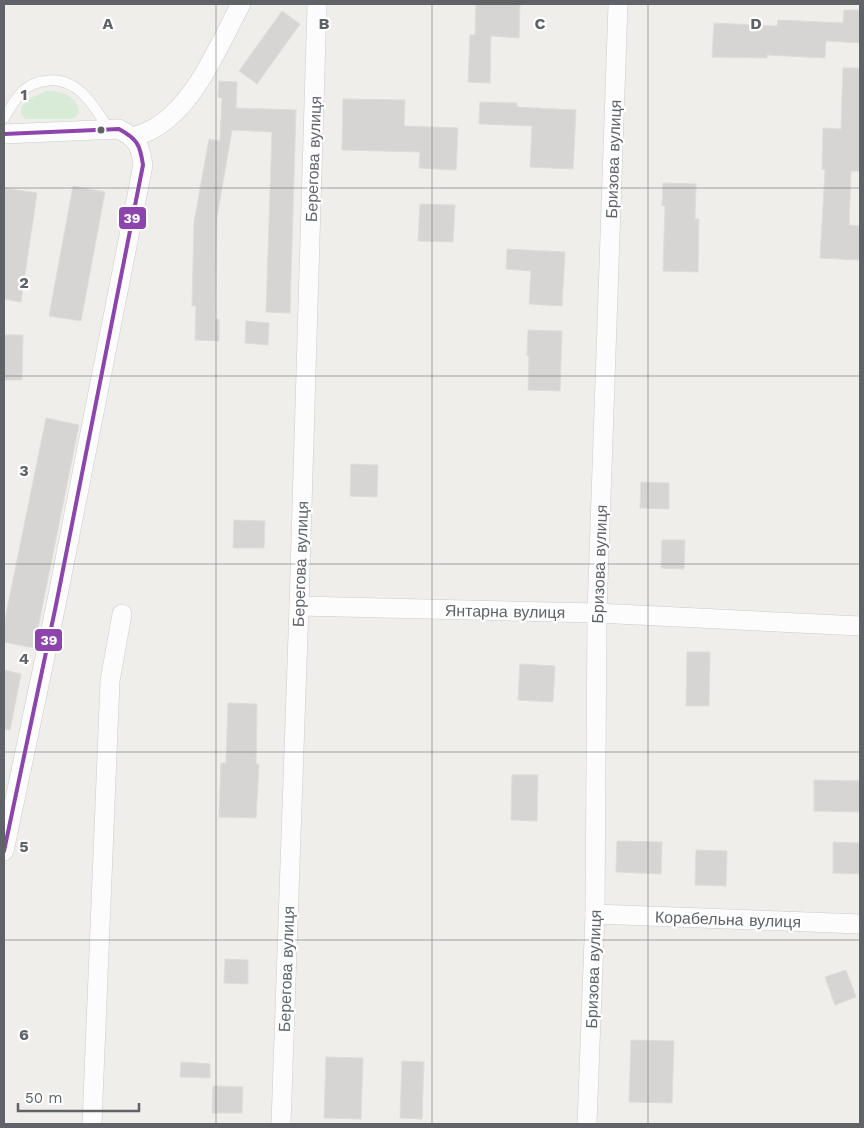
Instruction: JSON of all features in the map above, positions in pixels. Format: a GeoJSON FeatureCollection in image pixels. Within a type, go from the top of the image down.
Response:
{"type":"FeatureCollection","features":[{"type":"Feature","properties":{"kind":"street"},"geometry":{"type":"LineString","coordinates":[[133,137],[152,129],[173,113],[196,88],[241,4]]}},
{"type":"Feature","properties":{"kind":"street","name":"Берегова вулиця"},"geometry":{"type":"LineString","coordinates":[[280,1124],[299,606],[317,4]]}},
{"type":"Feature","properties":{"kind":"street","name":"Бризова вулиця"},"geometry":{"type":"LineString","coordinates":[[587,1124],[595,914],[597,613],[618,4]]}},
{"type":"Feature","properties":{"kind":"street"},"geometry":{"type":"LineString","coordinates":[[4,134],[119,129],[133,137],[140,148],[143,165],[58,595],[4,851]]}},
{"type":"Feature","properties":{"kind":"street","name":"Янтарна вулиця"},"geometry":{"type":"LineString","coordinates":[[299,606],[597,613],[860,626]]}},
{"type":"Feature","properties":{"kind":"street"},"geometry":{"type":"LineString","coordinates":[[92,1124],[110,681],[122,614]]}},
{"type":"Feature","properties":{"kind":"street","name":"Корабельна вулиця"},"geometry":{"type":"LineString","coordinates":[[595,914],[860,924]]}},
{"type":"Feature","properties":{"kind":"lane"},"geometry":{"type":"LineString","coordinates":[[4,118],[16,98],[25,88],[38,82],[51,80],[66,83],[80,90],[91,102],[109,130]]}},
{"type":"Feature","properties":{"kind":"green space"},"geometry":{"type":"Polygon","coordinates":[[[47,91],[63,93],[72,98],[78,107],[79,112],[76,117],[70,119],[26,119],[22,116],[22,107],[28,100],[47,91]]]}},
{"type":"Feature","properties":{"kind":"building"},"geometry":{"type":"Polygon","coordinates":[[[476,4],[520,4],[519,38],[491,36],[490,83],[468,82],[470,35],[475,35],[476,4]]]}},
{"type":"Feature","properties":{"kind":"building"},"geometry":{"type":"Polygon","coordinates":[[[844,10],[860,10],[860,43],[826,41],[825,58],[767,55],[767,58],[712,57],[714,23],[777,26],[778,20],[843,23],[844,10]]]}},
{"type":"Feature","properties":{"kind":"building"},"geometry":{"type":"Polygon","coordinates":[[[282,11],[300,24],[257,84],[239,71],[282,11]]]}},
{"type":"Feature","properties":{"kind":"building"},"geometry":{"type":"Polygon","coordinates":[[[843,68],[860,68],[860,171],[851,171],[849,225],[860,226],[860,260],[820,258],[825,170],[822,169],[823,128],[841,129],[843,68]]]}},
{"type":"Feature","properties":{"kind":"building"},"geometry":{"type":"Polygon","coordinates":[[[219,81],[237,82],[236,108],[296,110],[290,313],[266,312],[272,132],[232,130],[217,217],[215,319],[219,319],[219,341],[195,340],[196,306],[192,306],[194,222],[209,139],[220,141],[222,98],[218,97],[219,81]]]}},
{"type":"Feature","properties":{"kind":"building"},"geometry":{"type":"Polygon","coordinates":[[[343,99],[405,100],[404,126],[458,128],[456,170],[419,168],[420,152],[342,150],[343,99]]]}},
{"type":"Feature","properties":{"kind":"building"},"geometry":{"type":"Polygon","coordinates":[[[480,102],[517,103],[517,107],[576,110],[573,169],[530,167],[532,126],[479,124],[480,102]]]}},
{"type":"Feature","properties":{"kind":"building"},"geometry":{"type":"Polygon","coordinates":[[[663,183],[696,184],[695,219],[699,219],[698,272],[663,271],[665,206],[662,206],[663,183]]]}},
{"type":"Feature","properties":{"kind":"building"},"geometry":{"type":"Polygon","coordinates":[[[73,186],[105,192],[81,321],[49,316],[73,186]]]}},
{"type":"Feature","properties":{"kind":"building"},"geometry":{"type":"Polygon","coordinates":[[[4,188],[37,193],[21,302],[4,299],[4,188]]]}},
{"type":"Feature","properties":{"kind":"building"},"geometry":{"type":"Polygon","coordinates":[[[420,204],[455,205],[453,242],[418,241],[420,204]]]}},
{"type":"Feature","properties":{"kind":"building"},"geometry":{"type":"Polygon","coordinates":[[[507,249],[565,252],[562,306],[529,304],[531,271],[506,269],[507,249]]]}},
{"type":"Feature","properties":{"kind":"building"},"geometry":{"type":"Polygon","coordinates":[[[246,321],[269,323],[268,345],[245,343],[246,321]]]}},
{"type":"Feature","properties":{"kind":"building"},"geometry":{"type":"Polygon","coordinates":[[[528,330],[562,331],[560,391],[528,390],[528,330]]]}},
{"type":"Feature","properties":{"kind":"building"},"geometry":{"type":"Polygon","coordinates":[[[4,335],[23,335],[22,380],[4,380],[4,335]]]}},
{"type":"Feature","properties":{"kind":"building"},"geometry":{"type":"Polygon","coordinates":[[[46,418],[79,425],[34,648],[4,642],[4,624],[46,418]]]}},
{"type":"Feature","properties":{"kind":"building"},"geometry":{"type":"Polygon","coordinates":[[[351,464],[378,465],[377,497],[350,496],[351,464]]]}},
{"type":"Feature","properties":{"kind":"building"},"geometry":{"type":"Polygon","coordinates":[[[641,482],[669,483],[669,509],[640,508],[641,482]]]}},
{"type":"Feature","properties":{"kind":"building"},"geometry":{"type":"Polygon","coordinates":[[[234,520],[265,521],[264,548],[233,548],[234,520]]]}},
{"type":"Feature","properties":{"kind":"building"},"geometry":{"type":"Polygon","coordinates":[[[662,540],[685,540],[684,569],[661,568],[662,540]]]}},
{"type":"Feature","properties":{"kind":"building"},"geometry":{"type":"Polygon","coordinates":[[[687,652],[710,652],[709,706],[686,706],[687,652]]]}},
{"type":"Feature","properties":{"kind":"building"},"geometry":{"type":"Polygon","coordinates":[[[520,664],[555,666],[553,702],[518,700],[520,664]]]}},
{"type":"Feature","properties":{"kind":"building"},"geometry":{"type":"Polygon","coordinates":[[[4,670],[21,674],[10,730],[4,729],[4,670]]]}},
{"type":"Feature","properties":{"kind":"building"},"geometry":{"type":"Polygon","coordinates":[[[228,703],[257,704],[256,764],[259,764],[256,818],[219,817],[221,763],[226,763],[228,703]]]}},
{"type":"Feature","properties":{"kind":"building"},"geometry":{"type":"Polygon","coordinates":[[[512,775],[538,775],[537,821],[511,820],[512,775]]]}},
{"type":"Feature","properties":{"kind":"building"},"geometry":{"type":"Polygon","coordinates":[[[814,780],[860,781],[860,812],[814,811],[814,780]]]}},
{"type":"Feature","properties":{"kind":"building"},"geometry":{"type":"Polygon","coordinates":[[[617,841],[662,842],[661,874],[616,872],[617,841]]]}},
{"type":"Feature","properties":{"kind":"building"},"geometry":{"type":"Polygon","coordinates":[[[833,842],[860,843],[860,874],[833,873],[833,842]]]}},
{"type":"Feature","properties":{"kind":"building"},"geometry":{"type":"Polygon","coordinates":[[[696,850],[727,851],[726,886],[695,885],[696,850]]]}},
{"type":"Feature","properties":{"kind":"building"},"geometry":{"type":"Polygon","coordinates":[[[225,959],[248,960],[248,984],[224,983],[225,959]]]}},
{"type":"Feature","properties":{"kind":"building"},"geometry":{"type":"Polygon","coordinates":[[[846,970],[856,997],[835,1005],[825,977],[846,970]]]}},
{"type":"Feature","properties":{"kind":"building"},"geometry":{"type":"Polygon","coordinates":[[[631,1040],[674,1041],[672,1103],[629,1102],[631,1040]]]}},
{"type":"Feature","properties":{"kind":"building"},"geometry":{"type":"Polygon","coordinates":[[[326,1057],[363,1058],[361,1119],[324,1118],[326,1057]]]}},
{"type":"Feature","properties":{"kind":"building"},"geometry":{"type":"Polygon","coordinates":[[[402,1061],[424,1062],[422,1119],[400,1118],[402,1061]]]}},
{"type":"Feature","properties":{"kind":"building"},"geometry":{"type":"Polygon","coordinates":[[[181,1062],[210,1064],[210,1078],[180,1077],[181,1062]]]}},
{"type":"Feature","properties":{"kind":"building"},"geometry":{"type":"Polygon","coordinates":[[[213,1086],[243,1087],[242,1113],[212,1113],[213,1086]]]}},
{"type":"Feature","properties":{"kind":"transit line","name":"39"},"geometry":{"type":"LineString","coordinates":[[4,134],[119,129],[137,143],[143,165],[56,605],[4,851]]}}]}
